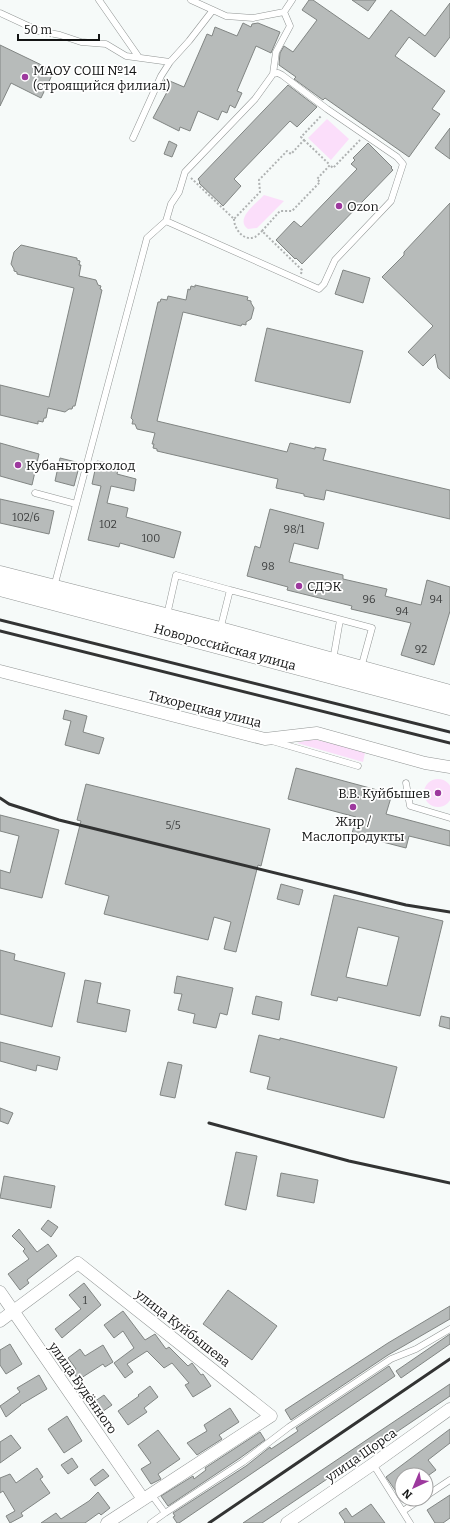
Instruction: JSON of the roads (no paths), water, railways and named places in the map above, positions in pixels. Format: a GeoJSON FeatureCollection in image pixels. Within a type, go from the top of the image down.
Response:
{"type":"FeatureCollection","features":[{"type":"Feature","properties":{"kind":"main road","name":"Новороссийская улица"},"geometry":{"type":"LineString","coordinates":[[0,574],[52,595],[218,638],[450,707]]}},
{"type":"Feature","properties":{"kind":"main road","name":"Новороссийская улица"},"geometry":{"type":"LineString","coordinates":[[0,588],[52,595],[167,617],[218,638],[333,661],[450,692]]}},
{"type":"Feature","properties":{"kind":"street","name":"Тихорецкая улица"},"geometry":{"type":"LineString","coordinates":[[0,671],[264,739],[317,734],[425,763],[450,767]]}},
{"type":"Feature","properties":{"kind":"street","name":"улица Куйбышева"},"geometry":{"type":"LineString","coordinates":[[13,1311],[78,1263],[271,1416],[147,1497]]}},
{"type":"Feature","properties":{"kind":"street","name":"улица Будённого"},"geometry":{"type":"LineString","coordinates":[[0,1292],[147,1497]]}},
{"type":"Feature","properties":{"kind":"street"},"geometry":{"type":"LineString","coordinates":[[0,1321],[13,1311]]}},
{"type":"Feature","properties":{"kind":"street","name":"улица Щорса"},"geometry":{"type":"LineString","coordinates":[[287,1523],[450,1409]]}},
{"type":"Feature","properties":{"kind":"street"},"geometry":{"type":"LineString","coordinates":[[107,1523],[147,1497]]}},
{"type":"Feature","properties":{"kind":"lane"},"geometry":{"type":"LineString","coordinates":[[99,0],[138,56]]}},
{"type":"Feature","properties":{"kind":"lane"},"geometry":{"type":"LineString","coordinates":[[191,0],[226,16],[253,18],[284,12],[292,0]]}},
{"type":"Feature","properties":{"kind":"lane"},"geometry":{"type":"LineString","coordinates":[[133,138],[161,76],[170,62],[189,41],[213,10]]}},
{"type":"Feature","properties":{"kind":"lane"},"geometry":{"type":"LineString","coordinates":[[52,595],[147,238],[166,221],[170,204],[179,192],[185,172],[255,99],[274,74],[276,52],[290,26],[284,12]]}},
{"type":"Feature","properties":{"kind":"lane"},"geometry":{"type":"LineString","coordinates":[[0,13],[38,31],[60,35],[81,42],[106,44],[126,56],[138,56],[170,62]]}},
{"type":"Feature","properties":{"kind":"lane"},"geometry":{"type":"LineString","coordinates":[[166,221],[319,289],[322,287],[335,260],[391,201],[403,164],[397,157],[327,109],[282,75],[278,73],[274,74]]}},
{"type":"Feature","properties":{"kind":"lane"},"geometry":{"type":"LineString","coordinates":[[35,493],[76,504]]}},
{"type":"Feature","properties":{"kind":"lane"},"geometry":{"type":"LineString","coordinates":[[167,617],[176,575],[372,628],[360,669]]}},
{"type":"Feature","properties":{"kind":"lane"},"geometry":{"type":"LineString","coordinates":[[218,638],[230,590]]}},
{"type":"Feature","properties":{"kind":"lane"},"geometry":{"type":"LineString","coordinates":[[333,661],[340,620]]}},
{"type":"Feature","properties":{"kind":"lane"},"geometry":{"type":"LineString","coordinates":[[264,739],[358,766]]}},
{"type":"Feature","properties":{"kind":"lane"},"geometry":{"type":"LineString","coordinates":[[406,783],[410,806],[450,818]]}},
{"type":"Feature","properties":{"kind":"lane"},"geometry":{"type":"LineString","coordinates":[[151,1523],[243,1462],[290,1427],[391,1359],[416,1349],[450,1329]]}},
{"type":"Feature","properties":{"kind":"lane"},"geometry":{"type":"LineString","coordinates":[[373,1464],[410,1523]]}},
{"type":"Feature","properties":{"kind":"lane"},"geometry":{"type":"LineString","coordinates":[[434,1491],[450,1480]]}},
{"type":"Feature","properties":{"kind":"lane"},"geometry":{"type":"LineString","coordinates":[[147,1497],[165,1513]]}},
{"type":"Feature","properties":{"kind":"lane"},"geometry":{"type":"LineString","coordinates":[[403,1511],[409,1507]]}},
{"type":"Feature","properties":{"kind":"railway"},"geometry":{"type":"LineString","coordinates":[[0,620],[450,732]]}},
{"type":"Feature","properties":{"kind":"railway"},"geometry":{"type":"LineString","coordinates":[[0,631],[450,743]]}},
{"type":"Feature","properties":{"kind":"railway"},"geometry":{"type":"LineString","coordinates":[[0,798],[9,804],[59,820],[406,905],[450,912]]}},
{"type":"Feature","properties":{"kind":"railway"},"geometry":{"type":"LineString","coordinates":[[209,1123],[349,1161],[450,1183]]}},
{"type":"Feature","properties":{"kind":"railway"},"geometry":{"type":"LineString","coordinates":[[209,1523],[450,1359]]}},
{"type":"Feature","properties":{"kind":"place","name":"МАОУ СОШ №14 (строящийся филиал)"},"geometry":{"type":"Point","coordinates":[25,77]}},
{"type":"Feature","properties":{"kind":"place","name":"Ozon"},"geometry":{"type":"Point","coordinates":[339,206]}},
{"type":"Feature","properties":{"kind":"place","name":"Кубаньторгхолод"},"geometry":{"type":"Point","coordinates":[18,465]}},
{"type":"Feature","properties":{"kind":"place","name":"СДЭК"},"geometry":{"type":"Point","coordinates":[299,586]}},
{"type":"Feature","properties":{"kind":"place","name":"В.В. Куйбышев"},"geometry":{"type":"Point","coordinates":[438,793]}},
{"type":"Feature","properties":{"kind":"place","name":"Жир / Маслопродукты"},"geometry":{"type":"Point","coordinates":[353,807]}}]}
